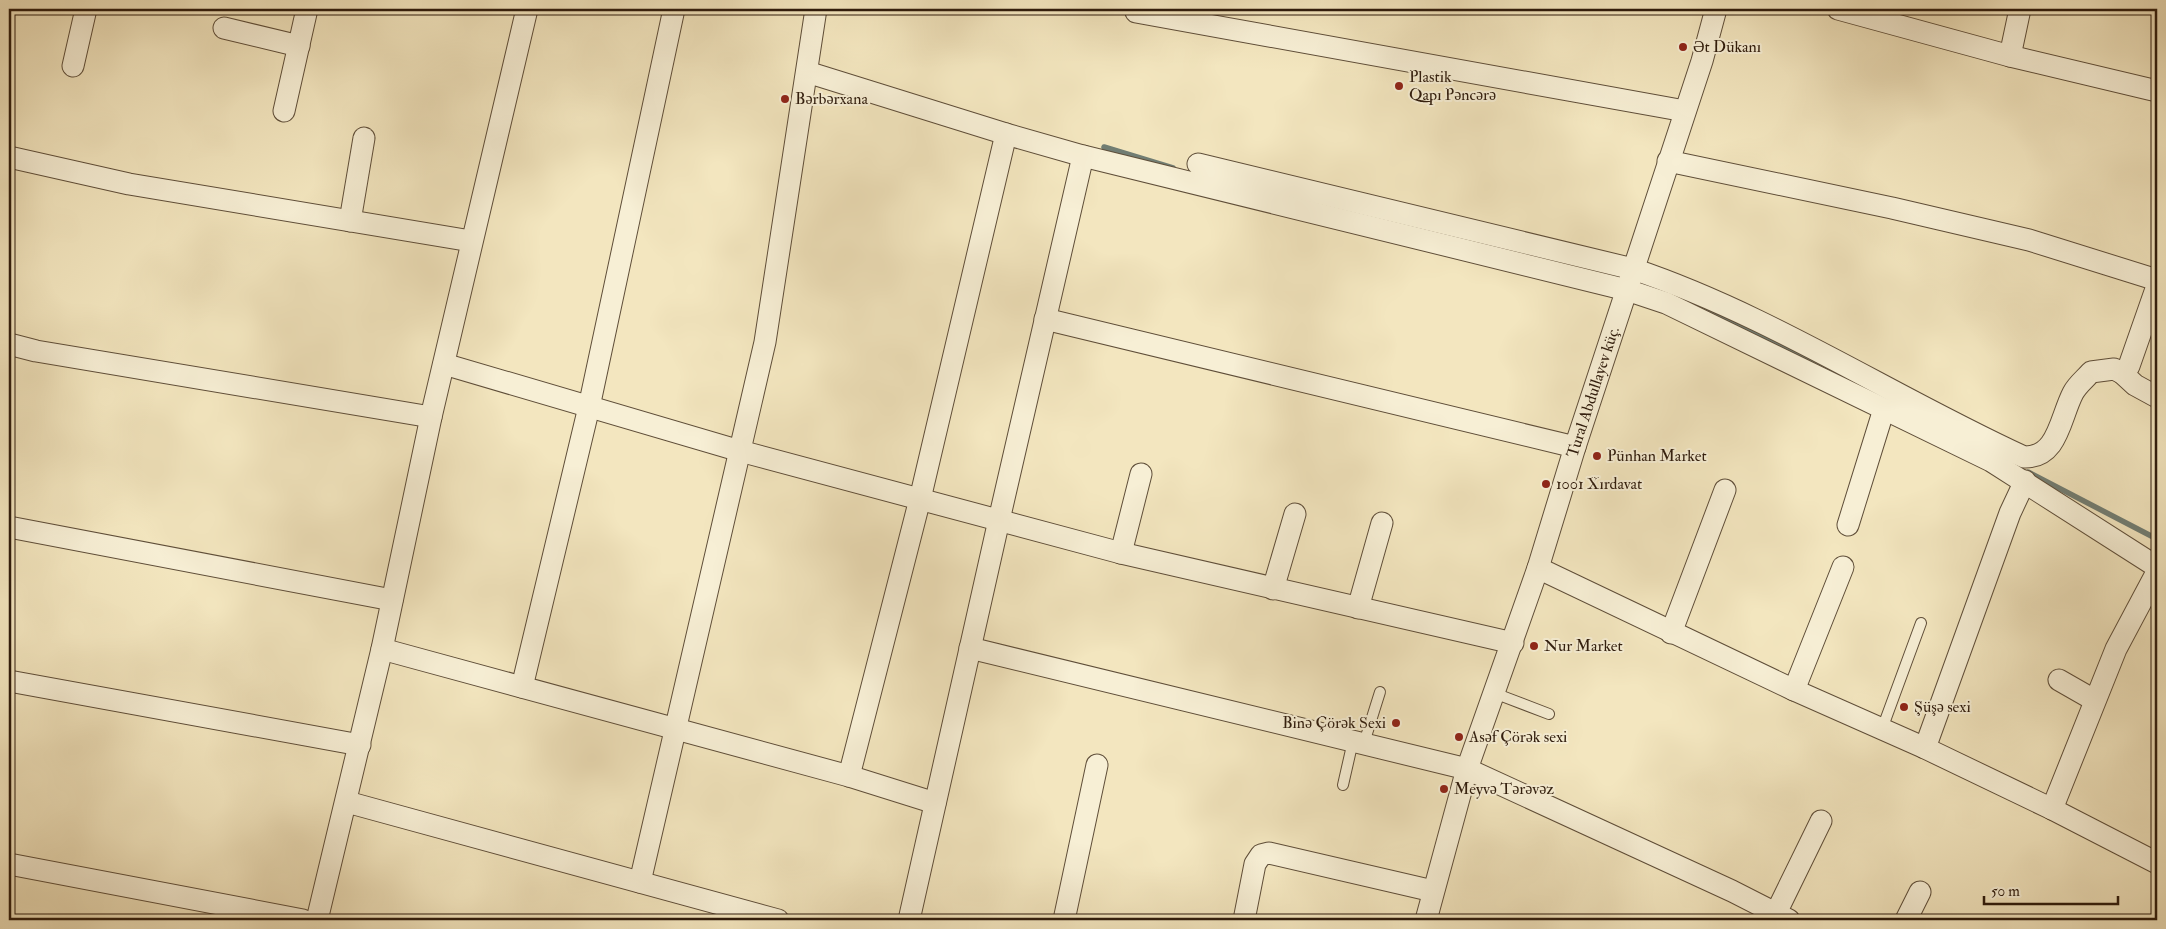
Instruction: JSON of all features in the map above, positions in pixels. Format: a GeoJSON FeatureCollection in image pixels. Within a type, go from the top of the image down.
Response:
{"type":"FeatureCollection","features":[{"type":"Feature","properties":{"kind":"street"},"geometry":{"type":"LineString","coordinates":[[73,66],[86,9]]}},
{"type":"Feature","properties":{"kind":"street"},"geometry":{"type":"LineString","coordinates":[[284,111],[308,9]]}},
{"type":"Feature","properties":{"kind":"street"},"geometry":{"type":"LineString","coordinates":[[317,920],[347,802],[382,649],[431,417],[527,9]]}},
{"type":"Feature","properties":{"kind":"street"},"geometry":{"type":"LineString","coordinates":[[522,687],[589,407],[674,9]]}},
{"type":"Feature","properties":{"kind":"street"},"geometry":{"type":"LineString","coordinates":[[640,882],[765,342],[816,9]]}},
{"type":"Feature","properties":{"kind":"street","name":"Tural Abdullayev küç."},"geometry":{"type":"LineString","coordinates":[[1426,920],[1467,769],[1538,568],[1575,447],[1684,111],[1709,40],[1716,9]]}},
{"type":"Feature","properties":{"kind":"street"},"geometry":{"type":"LineString","coordinates":[[1838,9],[2010,56],[2157,91]]}},
{"type":"Feature","properties":{"kind":"street"},"geometry":{"type":"LineString","coordinates":[[2010,56],[2020,9]]}},
{"type":"Feature","properties":{"kind":"street"},"geometry":{"type":"LineString","coordinates":[[1136,12],[1684,111]]}},
{"type":"Feature","properties":{"kind":"street"},"geometry":{"type":"LineString","coordinates":[[224,28],[299,46]]}},
{"type":"Feature","properties":{"kind":"street"},"geometry":{"type":"LineString","coordinates":[[807,72],[1006,134],[1084,156],[1626,290],[1682,310],[1991,461],[2157,567]]}},
{"type":"Feature","properties":{"kind":"street"},"geometry":{"type":"LineString","coordinates":[[849,776],[920,499],[1006,134]]}},
{"type":"Feature","properties":{"kind":"street"},"geometry":{"type":"LineString","coordinates":[[350,221],[364,138]]}},
{"type":"Feature","properties":{"kind":"street"},"geometry":{"type":"LineString","coordinates":[[909,920],[999,520],[1084,156]]}},
{"type":"Feature","properties":{"kind":"street"},"geometry":{"type":"LineString","coordinates":[[9,157],[129,184],[471,241]]}},
{"type":"Feature","properties":{"kind":"street"},"geometry":{"type":"LineString","coordinates":[[1668,161],[1892,208],[2029,240],[2157,280]]}},
{"type":"Feature","properties":{"kind":"street"},"geometry":{"type":"LineString","coordinates":[[1198,164],[1633,270],[1679,286],[1774,329],[2024,457],[2035,457],[2045,452],[2053,441],[2074,392],[2091,372],[2114,369],[2122,373],[2135,385],[2157,397]]}},
{"type":"Feature","properties":{"kind":"street"},"geometry":{"type":"LineString","coordinates":[[2122,373],[2129,366],[2134,354],[2157,286]]}},
{"type":"Feature","properties":{"kind":"street"},"geometry":{"type":"LineString","coordinates":[[1046,319],[1575,447]]}},
{"type":"Feature","properties":{"kind":"street"},"geometry":{"type":"LineString","coordinates":[[9,344],[36,351],[431,417]]}},
{"type":"Feature","properties":{"kind":"street"},"geometry":{"type":"LineString","coordinates":[[444,364],[740,451],[1120,553],[1512,643]]}},
{"type":"Feature","properties":{"kind":"street"},"geometry":{"type":"LineString","coordinates":[[1848,525],[1884,409]]}},
{"type":"Feature","properties":{"kind":"street"},"geometry":{"type":"LineString","coordinates":[[1120,553],[1141,474]]}},
{"type":"Feature","properties":{"kind":"street"},"geometry":{"type":"LineString","coordinates":[[1926,748],[2010,514],[2025,481]]}},
{"type":"Feature","properties":{"kind":"street"},"geometry":{"type":"LineString","coordinates":[[1671,633],[1725,490]]}},
{"type":"Feature","properties":{"kind":"street"},"geometry":{"type":"LineString","coordinates":[[1273,589],[1295,514]]}},
{"type":"Feature","properties":{"kind":"street"},"geometry":{"type":"LineString","coordinates":[[1358,608],[1382,523]]}},
{"type":"Feature","properties":{"kind":"street"},"geometry":{"type":"LineString","coordinates":[[9,527],[392,600]]}},
{"type":"Feature","properties":{"kind":"street"},"geometry":{"type":"LineString","coordinates":[[1794,690],[1843,567]]}},
{"type":"Feature","properties":{"kind":"street"},"geometry":{"type":"LineString","coordinates":[[1538,568],[1671,633],[1926,748],[2155,858]]}},
{"type":"Feature","properties":{"kind":"street"},"geometry":{"type":"LineString","coordinates":[[2052,809],[2116,649],[2157,572]]}},
{"type":"Feature","properties":{"kind":"street"},"geometry":{"type":"LineString","coordinates":[[970,648],[1467,769],[1732,891],[1782,917],[1821,820]]}},
{"type":"Feature","properties":{"kind":"street"},"geometry":{"type":"LineString","coordinates":[[382,649],[849,776],[935,803]]}},
{"type":"Feature","properties":{"kind":"street"},"geometry":{"type":"LineString","coordinates":[[2059,680],[2094,700]]}},
{"type":"Feature","properties":{"kind":"street"},"geometry":{"type":"LineString","coordinates":[[9,681],[360,745]]}},
{"type":"Feature","properties":{"kind":"street"},"geometry":{"type":"LineString","coordinates":[[1064,920],[1097,765]]}},
{"type":"Feature","properties":{"kind":"street"},"geometry":{"type":"LineString","coordinates":[[347,802],[778,920]]}},
{"type":"Feature","properties":{"kind":"street"},"geometry":{"type":"LineString","coordinates":[[1244,920],[1255,864],[1261,855],[1269,853],[1433,891]]}},
{"type":"Feature","properties":{"kind":"street"},"geometry":{"type":"LineString","coordinates":[[9,864],[304,920]]}},
{"type":"Feature","properties":{"kind":"street"},"geometry":{"type":"LineString","coordinates":[[1906,920],[1920,892]]}},
{"type":"Feature","properties":{"kind":"lane"},"geometry":{"type":"LineString","coordinates":[[1882,729],[1920,623]]}},
{"type":"Feature","properties":{"kind":"lane"},"geometry":{"type":"LineString","coordinates":[[1343,785],[1358,742],[1380,692]]}},
{"type":"Feature","properties":{"kind":"lane"},"geometry":{"type":"LineString","coordinates":[[1494,693],[1549,714]]}},
{"type":"Feature","properties":{"kind":"waterway"},"geometry":{"type":"LineString","coordinates":[[1104,147],[1173,168]]}},
{"type":"Feature","properties":{"kind":"waterway"},"geometry":{"type":"LineString","coordinates":[[1688,302],[1862,386]]}},
{"type":"Feature","properties":{"kind":"waterway"},"geometry":{"type":"LineString","coordinates":[[2028,472],[2157,539]]}},
{"type":"Feature","properties":{"kind":"place","name":"Ət Dükanı"},"geometry":{"type":"Point","coordinates":[1683,47]}},
{"type":"Feature","properties":{"kind":"place","name":"Plastik Qapı Pəncərə"},"geometry":{"type":"Point","coordinates":[1399,86]}},
{"type":"Feature","properties":{"kind":"place","name":"Bərbərxana"},"geometry":{"type":"Point","coordinates":[785,99]}},
{"type":"Feature","properties":{"kind":"place","name":"Pünhan Market"},"geometry":{"type":"Point","coordinates":[1597,456]}},
{"type":"Feature","properties":{"kind":"place","name":"1001 Xırdavat"},"geometry":{"type":"Point","coordinates":[1546,484]}},
{"type":"Feature","properties":{"kind":"place","name":"Nur Market"},"geometry":{"type":"Point","coordinates":[1534,646]}},
{"type":"Feature","properties":{"kind":"place","name":"Şüşə sexi"},"geometry":{"type":"Point","coordinates":[1904,707]}},
{"type":"Feature","properties":{"kind":"place","name":"Binə Çörək Sexi"},"geometry":{"type":"Point","coordinates":[1396,723]}},
{"type":"Feature","properties":{"kind":"place","name":"Asəf Çörək sexi"},"geometry":{"type":"Point","coordinates":[1459,737]}},
{"type":"Feature","properties":{"kind":"place","name":"Meyvə Tərəvəz"},"geometry":{"type":"Point","coordinates":[1444,789]}}]}
